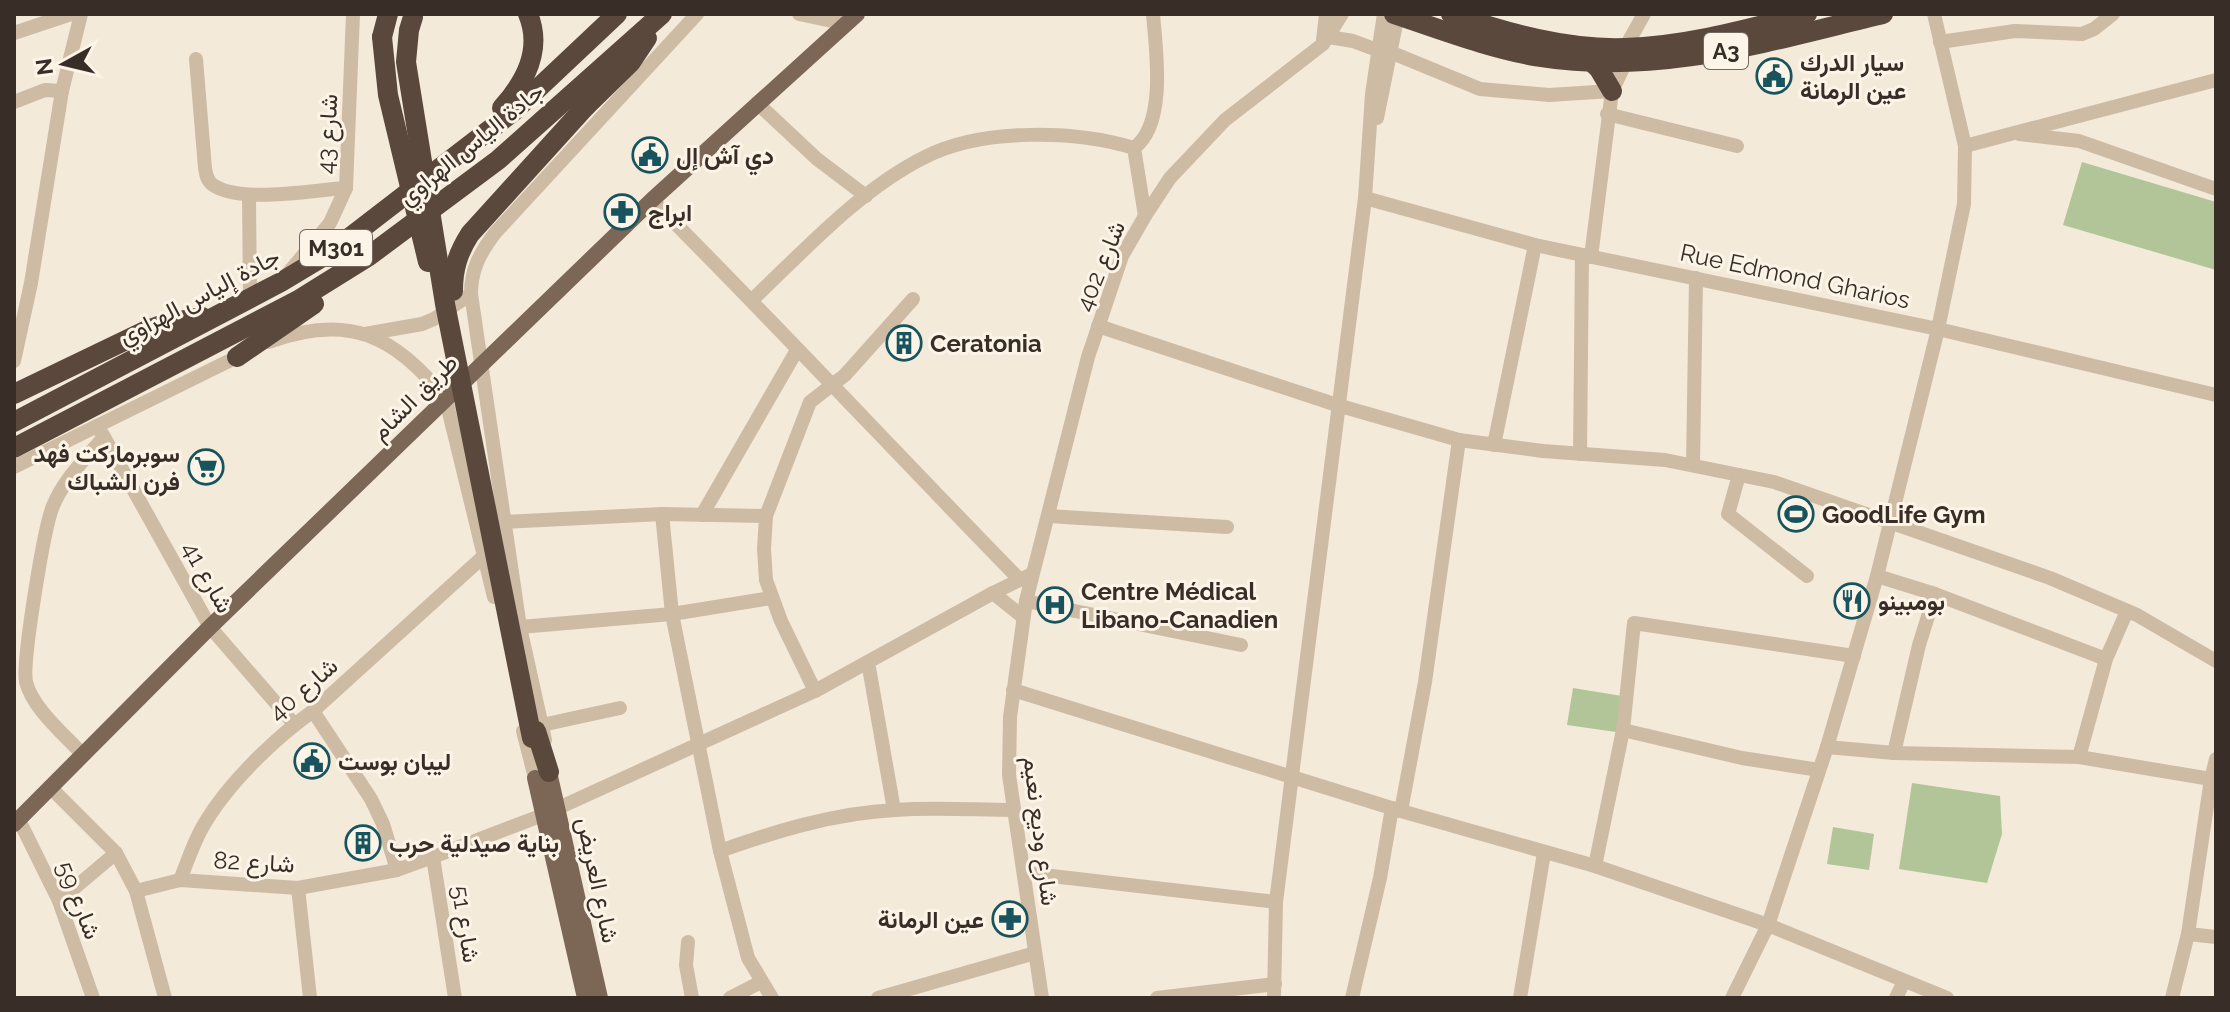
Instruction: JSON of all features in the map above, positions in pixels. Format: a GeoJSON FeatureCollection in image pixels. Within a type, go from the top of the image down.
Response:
{"type":"FeatureCollection","features":[{"type":"Feature","properties":{"kind":"highway"},"geometry":{"type":"LineString","coordinates":[[388,14],[383,29],[382,51],[388,95],[431,274],[452,338]]}},
{"type":"Feature","properties":{"kind":"highway"},"geometry":{"type":"LineString","coordinates":[[414,14],[406,62],[452,338],[536,731]]}},
{"type":"Feature","properties":{"kind":"highway"},"geometry":{"type":"LineString","coordinates":[[438,171],[503,107],[525,78],[533,44],[532,22],[528,14]]}},
{"type":"Feature","properties":{"kind":"highway","name":"جادة إلياس الهراوي"},"geometry":{"type":"LineString","coordinates":[[14,422],[250,299],[331,252],[514,111],[617,14]]}},
{"type":"Feature","properties":{"kind":"highway","name":"A3"},"geometry":{"type":"LineString","coordinates":[[1393,14],[1520,53],[1592,62],[1807,14]]}},
{"type":"Feature","properties":{"kind":"highway","name":"A3"},"geometry":{"type":"LineString","coordinates":[[1451,14],[1504,32],[1660,62],[1728,51],[1883,14]]}},
{"type":"Feature","properties":{"kind":"highway"},"geometry":{"type":"LineString","coordinates":[[542,775],[454,298],[453,276],[459,252],[470,234],[586,106],[639,53],[657,19]]}},
{"type":"Feature","properties":{"kind":"highway","name":"جادة الياس الهراوي"},"geometry":{"type":"LineString","coordinates":[[300,299],[394,238],[498,160],[657,19]]}},
{"type":"Feature","properties":{"kind":"highway"},"geometry":{"type":"LineString","coordinates":[[1592,62],[1612,91]]}},
{"type":"Feature","properties":{"kind":"highway"},"geometry":{"type":"LineString","coordinates":[[237,357],[337,288],[394,238]]}},
{"type":"Feature","properties":{"kind":"highway","name":"جادة إلياس الهراوي"},"geometry":{"type":"LineString","coordinates":[[14,448],[300,299]]}},
{"type":"Feature","properties":{"kind":"highway"},"geometry":{"type":"LineString","coordinates":[[14,394],[145,331],[167,323],[221,314]]}},
{"type":"Feature","properties":{"kind":"main road","name":"طريق الشام"},"geometry":{"type":"LineString","coordinates":[[16,822],[210,627],[652,200],[852,19]]}},
{"type":"Feature","properties":{"kind":"main road","name":"شارع العريض"},"geometry":{"type":"LineString","coordinates":[[542,775],[585,998]]}},
{"type":"Feature","properties":{"kind":"main road","name":"شارع العريض"},"geometry":{"type":"LineString","coordinates":[[550,812],[600,998]]}},
{"type":"Feature","properties":{"kind":"street"},"geometry":{"type":"LineString","coordinates":[[14,33],[71,14]]}},
{"type":"Feature","properties":{"kind":"street"},"geometry":{"type":"LineString","coordinates":[[14,361],[62,91],[81,14]]}},
{"type":"Feature","properties":{"kind":"street","name":"شارع 43"},"geometry":{"type":"LineString","coordinates":[[281,282],[330,223],[346,188],[353,14]]}},
{"type":"Feature","properties":{"kind":"street"},"geometry":{"type":"LineString","coordinates":[[620,708],[536,731],[471,294],[473,270],[495,233],[697,14]]}},
{"type":"Feature","properties":{"kind":"street"},"geometry":{"type":"LineString","coordinates":[[799,14],[852,19]]}},
{"type":"Feature","properties":{"kind":"street"},"geometry":{"type":"LineString","coordinates":[[1134,148],[1148,132],[1153,115],[1156,77],[1153,14]]}},
{"type":"Feature","properties":{"kind":"street"},"geometry":{"type":"LineString","coordinates":[[1326,14],[1326,40],[1353,41],[1480,89],[1549,95],[1612,91]]}},
{"type":"Feature","properties":{"kind":"street","name":"شارع 402"},"geometry":{"type":"LineString","coordinates":[[1026,577],[1048,516],[1073,412],[1122,256],[1170,178],[1225,120],[1326,40],[1342,14]]}},
{"type":"Feature","properties":{"kind":"street"},"geometry":{"type":"LineString","coordinates":[[1157,998],[1274,991],[1276,902],[1291,776],[1365,198],[1370,133],[1379,111],[1384,51],[1393,14]]}},
{"type":"Feature","properties":{"kind":"street"},"geometry":{"type":"LineString","coordinates":[[1580,454],[1586,256],[1612,91],[1644,14]]}},
{"type":"Feature","properties":{"kind":"street"},"geometry":{"type":"LineString","coordinates":[[1732,998],[1768,925],[1854,656],[1938,329],[1964,204],[1965,146],[1934,14]]}},
{"type":"Feature","properties":{"kind":"street"},"geometry":{"type":"LineString","coordinates":[[1940,42],[2015,31],[2082,34],[2113,14]]}},
{"type":"Feature","properties":{"kind":"street"},"geometry":{"type":"LineString","coordinates":[[196,59],[206,176],[213,185],[249,196],[346,188]]}},
{"type":"Feature","properties":{"kind":"street"},"geometry":{"type":"LineString","coordinates":[[1965,146],[2216,80]]}},
{"type":"Feature","properties":{"kind":"street"},"geometry":{"type":"LineString","coordinates":[[14,102],[45,90],[62,91]]}},
{"type":"Feature","properties":{"kind":"street"},"geometry":{"type":"LineString","coordinates":[[757,103],[817,159],[866,196]]}},
{"type":"Feature","properties":{"kind":"street"},"geometry":{"type":"LineString","coordinates":[[1607,114],[1737,146]]}},
{"type":"Feature","properties":{"kind":"street"},"geometry":{"type":"LineString","coordinates":[[2074,116],[2072,131],[2079,141]]}},
{"type":"Feature","properties":{"kind":"street"},"geometry":{"type":"LineString","coordinates":[[2011,134],[2079,141],[2216,189]]}},
{"type":"Feature","properties":{"kind":"street"},"geometry":{"type":"LineString","coordinates":[[752,300],[866,196],[925,157],[982,140],[1072,137],[1115,142],[1134,148]]}},
{"type":"Feature","properties":{"kind":"street"},"geometry":{"type":"LineString","coordinates":[[1134,148],[1145,216]]}},
{"type":"Feature","properties":{"kind":"street"},"geometry":{"type":"LineString","coordinates":[[249,196],[250,299]]}},
{"type":"Feature","properties":{"kind":"street","name":"Rue Edmond Gharios"},"geometry":{"type":"LineString","coordinates":[[1365,198],[1535,245],[1938,329],[2216,395]]}},
{"type":"Feature","properties":{"kind":"street"},"geometry":{"type":"LineString","coordinates":[[652,200],[752,300],[832,387],[1026,577]]}},
{"type":"Feature","properties":{"kind":"street"},"geometry":{"type":"LineString","coordinates":[[1494,445],[1535,245]]}},
{"type":"Feature","properties":{"kind":"street"},"geometry":{"type":"LineString","coordinates":[[1693,465],[1696,278]]}},
{"type":"Feature","properties":{"kind":"street"},"geometry":{"type":"LineString","coordinates":[[365,334],[422,324],[471,294]]}},
{"type":"Feature","properties":{"kind":"street"},"geometry":{"type":"LineString","coordinates":[[815,691],[771,598],[764,559],[766,516],[805,409],[816,395],[832,387],[913,299]]}},
{"type":"Feature","properties":{"kind":"street"},"geometry":{"type":"LineString","coordinates":[[1098,326],[1337,405],[1459,440],[1665,460],[1774,482],[2050,578],[2127,611],[2216,661]]}},
{"type":"Feature","properties":{"kind":"street"},"geometry":{"type":"LineString","coordinates":[[14,467],[100,432],[270,341],[310,330],[340,328],[365,334],[409,360],[446,400],[485,555],[513,690],[542,775]]}},
{"type":"Feature","properties":{"kind":"street"},"geometry":{"type":"LineString","coordinates":[[702,515],[797,350]]}},
{"type":"Feature","properties":{"kind":"street"},"geometry":{"type":"LineString","coordinates":[[82,754],[38,705],[26,681],[27,659],[52,508],[100,432]]}},
{"type":"Feature","properties":{"kind":"street","name":"شارع 41"},"geometry":{"type":"LineString","coordinates":[[100,432],[210,627],[294,724]]}},
{"type":"Feature","properties":{"kind":"street"},"geometry":{"type":"LineString","coordinates":[[1352,998],[1425,682],[1459,440]]}},
{"type":"Feature","properties":{"kind":"street"},"geometry":{"type":"LineString","coordinates":[[1739,475],[1728,514],[1807,576]]}},
{"type":"Feature","properties":{"kind":"street"},"geometry":{"type":"LineString","coordinates":[[503,522],[662,514],[766,516]]}},
{"type":"Feature","properties":{"kind":"street"},"geometry":{"type":"LineString","coordinates":[[662,514],[672,614],[720,851],[748,958],[772,998]]}},
{"type":"Feature","properties":{"kind":"street"},"geometry":{"type":"LineString","coordinates":[[1048,516],[1227,527]]}},
{"type":"Feature","properties":{"kind":"street","name":"شارع 40"},"geometry":{"type":"LineString","coordinates":[[180,880],[201,828],[230,788],[294,724],[313,711],[485,555]]}},
{"type":"Feature","properties":{"kind":"street"},"geometry":{"type":"LineString","coordinates":[[1877,576],[1935,594],[2106,659]]}},
{"type":"Feature","properties":{"kind":"street","name":"شارع 82"},"geometry":{"type":"LineString","coordinates":[[136,891],[180,880],[298,888],[397,870],[550,812],[815,691],[1026,577]]}},
{"type":"Feature","properties":{"kind":"street","name":"شارع وديع نعيم"},"geometry":{"type":"LineString","coordinates":[[1026,577],[1009,747],[1014,810],[1026,873],[1042,998]]}},
{"type":"Feature","properties":{"kind":"street"},"geometry":{"type":"LineString","coordinates":[[993,593],[1023,617]]}},
{"type":"Feature","properties":{"kind":"street"},"geometry":{"type":"LineString","coordinates":[[1894,753],[1919,645],[1935,594]]}},
{"type":"Feature","properties":{"kind":"street"},"geometry":{"type":"LineString","coordinates":[[520,627],[672,614],[771,598]]}},
{"type":"Feature","properties":{"kind":"street"},"geometry":{"type":"LineString","coordinates":[[1026,601],[1241,645]]}},
{"type":"Feature","properties":{"kind":"street"},"geometry":{"type":"LineString","coordinates":[[2079,757],[2106,659],[2127,611]]}},
{"type":"Feature","properties":{"kind":"street"},"geometry":{"type":"LineString","coordinates":[[1595,866],[1623,730],[1634,623],[1854,656]]}},
{"type":"Feature","properties":{"kind":"street"},"geometry":{"type":"LineString","coordinates":[[868,662],[894,810]]}},
{"type":"Feature","properties":{"kind":"street"},"geometry":{"type":"LineString","coordinates":[[1013,690],[1397,809],[1595,866],[1768,925],[1947,998]]}},
{"type":"Feature","properties":{"kind":"street"},"geometry":{"type":"LineString","coordinates":[[313,711],[371,799],[383,824],[397,870]]}},
{"type":"Feature","properties":{"kind":"street"},"geometry":{"type":"LineString","coordinates":[[1623,730],[1742,758],[1819,770]]}},
{"type":"Feature","properties":{"kind":"street"},"geometry":{"type":"LineString","coordinates":[[1827,747],[1894,753],[2079,757],[2211,779]]}},
{"type":"Feature","properties":{"kind":"street"},"geometry":{"type":"LineString","coordinates":[[2172,998],[2188,934],[2216,759]]}},
{"type":"Feature","properties":{"kind":"street"},"geometry":{"type":"LineString","coordinates":[[51,788],[116,853],[136,891],[165,998]]}},
{"type":"Feature","properties":{"kind":"street"},"geometry":{"type":"LineString","coordinates":[[720,851],[800,825],[894,810],[1014,810]]}},
{"type":"Feature","properties":{"kind":"street","name":"شارع 59"},"geometry":{"type":"LineString","coordinates":[[16,822],[59,901],[93,998]]}},
{"type":"Feature","properties":{"kind":"street"},"geometry":{"type":"LineString","coordinates":[[59,901],[116,853]]}},
{"type":"Feature","properties":{"kind":"street"},"geometry":{"type":"LineString","coordinates":[[1520,998],[1544,853]]}},
{"type":"Feature","properties":{"kind":"street","name":"شارع 51"},"geometry":{"type":"LineString","coordinates":[[433,857],[455,998]]}},
{"type":"Feature","properties":{"kind":"street"},"geometry":{"type":"LineString","coordinates":[[1026,873],[1276,902]]}},
{"type":"Feature","properties":{"kind":"street"},"geometry":{"type":"LineString","coordinates":[[298,888],[310,998]]}},
{"type":"Feature","properties":{"kind":"street"},"geometry":{"type":"LineString","coordinates":[[2188,934],[2216,937]]}},
{"type":"Feature","properties":{"kind":"street"},"geometry":{"type":"LineString","coordinates":[[688,942],[686,965],[692,998]]}},
{"type":"Feature","properties":{"kind":"street"},"geometry":{"type":"LineString","coordinates":[[878,998],[1035,953]]}},
{"type":"Feature","properties":{"kind":"street"},"geometry":{"type":"LineString","coordinates":[[1896,998],[1904,981]]}},
{"type":"Feature","properties":{"kind":"street"},"geometry":{"type":"LineString","coordinates":[[730,998],[761,982]]}},
{"type":"Feature","properties":{"kind":"green space"},"geometry":{"type":"Polygon","coordinates":[[[2082,162],[2216,202],[2216,270],[2063,225],[2082,162]]]}},
{"type":"Feature","properties":{"kind":"green space"},"geometry":{"type":"Polygon","coordinates":[[[1573,688],[1622,696],[1616,732],[1567,725],[1573,688]]]}},
{"type":"Feature","properties":{"kind":"green space"},"geometry":{"type":"Polygon","coordinates":[[[1912,783],[2000,796],[2002,834],[1987,883],[1899,869],[1912,783]]]}},
{"type":"Feature","properties":{"kind":"green space"},"geometry":{"type":"Polygon","coordinates":[[[1833,827],[1874,834],[1869,870],[1827,864],[1833,827]]]}},
{"type":"Feature","properties":{"kind":"place","name":"سيار الدرك عين الرمانة"},"geometry":{"type":"Point","coordinates":[1774,76]}},
{"type":"Feature","properties":{"kind":"place","name":"دي آش إل"},"geometry":{"type":"Point","coordinates":[650,155]}},
{"type":"Feature","properties":{"kind":"place","name":"ابراج"},"geometry":{"type":"Point","coordinates":[622,212]}},
{"type":"Feature","properties":{"kind":"place","name":"Ceratonia"},"geometry":{"type":"Point","coordinates":[904,343]}},
{"type":"Feature","properties":{"kind":"place","name":"سوبرماركت فهد فرن الشباك"},"geometry":{"type":"Point","coordinates":[206,467]}},
{"type":"Feature","properties":{"kind":"place","name":"GoodLife Gym"},"geometry":{"type":"Point","coordinates":[1796,514]}},
{"type":"Feature","properties":{"kind":"place","name":"بومبينو"},"geometry":{"type":"Point","coordinates":[1852,601]}},
{"type":"Feature","properties":{"kind":"place","name":"Centre Médical Libano-Canadien"},"geometry":{"type":"Point","coordinates":[1055,605]}},
{"type":"Feature","properties":{"kind":"place","name":"ليبان بوست"},"geometry":{"type":"Point","coordinates":[312,761]}},
{"type":"Feature","properties":{"kind":"place","name":"بناية صيدلية حرب"},"geometry":{"type":"Point","coordinates":[363,843]}},
{"type":"Feature","properties":{"kind":"place","name":"عين الرمانة"},"geometry":{"type":"Point","coordinates":[1010,919]}}]}
